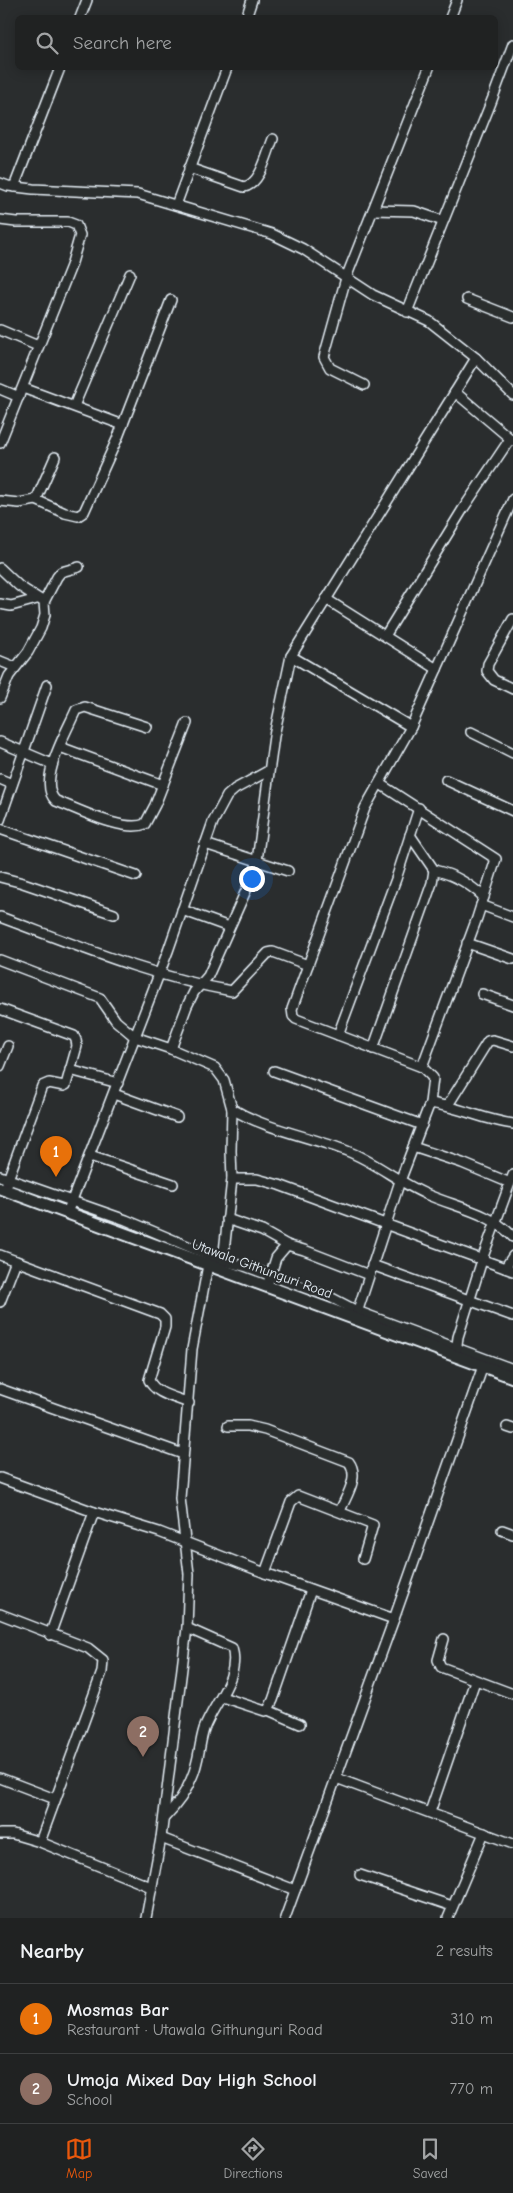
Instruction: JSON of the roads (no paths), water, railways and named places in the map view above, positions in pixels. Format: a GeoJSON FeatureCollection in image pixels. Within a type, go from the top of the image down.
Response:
{"type":"FeatureCollection","features":[{"type":"Feature","properties":{"kind":"street"},"geometry":{"type":"LineString","coordinates":[[81,15],[87,0]]}},
{"type":"Feature","properties":{"kind":"street"},"geometry":{"type":"LineString","coordinates":[[247,15],[252,0]]}},
{"type":"Feature","properties":{"kind":"street"},"geometry":{"type":"LineString","coordinates":[[451,15],[457,0]]}},
{"type":"Feature","properties":{"kind":"street"},"geometry":{"type":"LineString","coordinates":[[407,312],[513,44]]}},
{"type":"Feature","properties":{"kind":"street"},"geometry":{"type":"LineString","coordinates":[[14,187],[59,70]]}},
{"type":"Feature","properties":{"kind":"street"},"geometry":{"type":"LineString","coordinates":[[176,205],[226,70]]}},
{"type":"Feature","properties":{"kind":"street"},"geometry":{"type":"LineString","coordinates":[[364,385],[330,368],[324,357],[346,278],[428,70]]}},
{"type":"Feature","properties":{"kind":"street"},"geometry":{"type":"LineString","coordinates":[[189,168],[248,187],[252,185],[259,175],[273,139]]}},
{"type":"Feature","properties":{"kind":"street"},"geometry":{"type":"LineString","coordinates":[[0,183],[14,187],[129,193],[160,199],[272,234],[304,249],[346,278],[407,312],[429,321],[476,358],[513,395]]}},
{"type":"Feature","properties":{"kind":"street"},"geometry":{"type":"LineString","coordinates":[[373,210],[414,211],[443,221]]}},
{"type":"Feature","properties":{"kind":"street"},"geometry":{"type":"LineString","coordinates":[[0,220],[16,222],[68,222],[76,225],[80,235],[71,266],[0,443]]}},
{"type":"Feature","properties":{"kind":"street"},"geometry":{"type":"LineString","coordinates":[[74,406],[130,274]]}},
{"type":"Feature","properties":{"kind":"street"},"geometry":{"type":"LineString","coordinates":[[467,299],[513,317]]}},
{"type":"Feature","properties":{"kind":"street"},"geometry":{"type":"LineString","coordinates":[[0,500],[19,503],[36,500],[64,513],[81,515],[87,507],[122,425],[171,300]]}},
{"type":"Feature","properties":{"kind":"street"},"geometry":{"type":"LineString","coordinates":[[0,330],[38,346]]}},
{"type":"Feature","properties":{"kind":"street"},"geometry":{"type":"LineString","coordinates":[[171,1049],[187,1006],[199,985],[208,976],[229,926],[251,883],[257,862],[274,736],[291,656],[476,358]]}},
{"type":"Feature","properties":{"kind":"street"},"geometry":{"type":"LineString","coordinates":[[0,389],[21,392],[74,406],[122,425]]}},
{"type":"Feature","properties":{"kind":"street"},"geometry":{"type":"LineString","coordinates":[[385,636],[442,542],[512,440],[455,392]]}},
{"type":"Feature","properties":{"kind":"street"},"geometry":{"type":"LineString","coordinates":[[36,500],[55,457]]}},
{"type":"Feature","properties":{"kind":"street"},"geometry":{"type":"LineString","coordinates":[[356,1315],[400,1181],[430,1103],[433,1078],[422,1067],[296,1019],[293,1016],[292,1009],[353,840],[369,802],[411,727],[513,499]]}},
{"type":"Feature","properties":{"kind":"street"},"geometry":{"type":"LineString","coordinates":[[0,604],[11,606],[40,600],[49,591],[61,572],[79,567]]}},
{"type":"Feature","properties":{"kind":"street"},"geometry":{"type":"LineString","coordinates":[[0,568],[19,586],[40,600],[44,615],[41,628],[28,652],[15,666],[0,698]]}},
{"type":"Feature","properties":{"kind":"street"},"geometry":{"type":"LineString","coordinates":[[326,599],[437,669]]}},
{"type":"Feature","properties":{"kind":"street"},"geometry":{"type":"LineString","coordinates":[[512,625],[488,664],[487,671],[494,680],[513,689]]}},
{"type":"Feature","properties":{"kind":"street"},"geometry":{"type":"LineString","coordinates":[[291,656],[411,727]]}},
{"type":"Feature","properties":{"kind":"street"},"geometry":{"type":"LineString","coordinates":[[0,661],[15,666]]}},
{"type":"Feature","properties":{"kind":"street"},"geometry":{"type":"LineString","coordinates":[[0,820],[47,685]]}},
{"type":"Feature","properties":{"kind":"street"},"geometry":{"type":"LineString","coordinates":[[147,727],[85,707],[76,710],[52,764],[48,789],[51,796],[56,801],[130,827],[145,824],[163,785],[187,723]]}},
{"type":"Feature","properties":{"kind":"street"},"geometry":{"type":"LineString","coordinates":[[471,732],[513,753]]}},
{"type":"Feature","properties":{"kind":"street"},"geometry":{"type":"LineString","coordinates":[[0,742],[52,764]]}},
{"type":"Feature","properties":{"kind":"street"},"geometry":{"type":"LineString","coordinates":[[60,747],[163,785]]}},
{"type":"Feature","properties":{"kind":"street"},"geometry":{"type":"LineString","coordinates":[[67,1214],[114,1094],[213,822],[227,796],[235,789],[268,771]]}},
{"type":"Feature","properties":{"kind":"street"},"geometry":{"type":"LineString","coordinates":[[0,779],[12,784]]}},
{"type":"Feature","properties":{"kind":"street"},"geometry":{"type":"LineString","coordinates":[[446,780],[513,811]]}},
{"type":"Feature","properties":{"kind":"street"},"geometry":{"type":"LineString","coordinates":[[380,784],[420,808],[496,859],[422,1067]]}},
{"type":"Feature","properties":{"kind":"street"},"geometry":{"type":"LineString","coordinates":[[338,1035],[396,879],[420,808]]}},
{"type":"Feature","properties":{"kind":"street"},"geometry":{"type":"LineString","coordinates":[[0,829],[136,876]]}},
{"type":"Feature","properties":{"kind":"street"},"geometry":{"type":"LineString","coordinates":[[410,835],[434,870],[452,874],[467,882],[482,901],[513,917]]}},
{"type":"Feature","properties":{"kind":"street"},"geometry":{"type":"LineString","coordinates":[[205,844],[288,871]]}},
{"type":"Feature","properties":{"kind":"street"},"geometry":{"type":"LineString","coordinates":[[373,1049],[432,882],[434,870]]}},
{"type":"Feature","properties":{"kind":"street"},"geometry":{"type":"LineString","coordinates":[[0,877],[23,882],[114,914]]}},
{"type":"Feature","properties":{"kind":"street"},"geometry":{"type":"LineString","coordinates":[[182,910],[229,926]]}},
{"type":"Feature","properties":{"kind":"street"},"geometry":{"type":"LineString","coordinates":[[0,917],[159,973],[199,985],[232,991],[268,953],[273,952],[308,965]]}},
{"type":"Feature","properties":{"kind":"street"},"geometry":{"type":"LineString","coordinates":[[467,943],[513,959]]}},
{"type":"Feature","properties":{"kind":"street"},"geometry":{"type":"LineString","coordinates":[[0,960],[100,998],[116,1021],[135,1037],[171,1049],[220,1072],[232,1109],[232,1180],[224,1261]]}},
{"type":"Feature","properties":{"kind":"street"},"geometry":{"type":"LineString","coordinates":[[482,994],[513,1005]]}},
{"type":"Feature","properties":{"kind":"street"},"geometry":{"type":"LineString","coordinates":[[0,1009],[74,1036],[77,1046],[66,1085],[49,1083],[42,1086],[3,1183],[126,1220],[224,1261],[234,1269]]}},
{"type":"Feature","properties":{"kind":"street"},"geometry":{"type":"LineString","coordinates":[[448,1105],[488,1042],[493,1040],[513,1046]]}},
{"type":"Feature","properties":{"kind":"street"},"geometry":{"type":"LineString","coordinates":[[0,1066],[8,1046]]}},
{"type":"Feature","properties":{"kind":"street"},"geometry":{"type":"LineString","coordinates":[[70,1070],[118,1083]]}},
{"type":"Feature","properties":{"kind":"street"},"geometry":{"type":"LineString","coordinates":[[274,1071],[422,1125]]}},
{"type":"Feature","properties":{"kind":"street"},"geometry":{"type":"LineString","coordinates":[[114,1094],[177,1117]]}},
{"type":"Feature","properties":{"kind":"street"},"geometry":{"type":"LineString","coordinates":[[430,1103],[448,1105],[492,1120],[513,1124]]}},
{"type":"Feature","properties":{"kind":"street"},"geometry":{"type":"LineString","coordinates":[[232,1109],[249,1119],[361,1157],[400,1181],[430,1196],[496,1221],[512,1235]]}},
{"type":"Feature","properties":{"kind":"street"},"geometry":{"type":"LineString","coordinates":[[413,1147],[511,1179],[509,1199],[496,1221],[482,1260],[456,1351],[513,1369]]}},
{"type":"Feature","properties":{"kind":"street"},"geometry":{"type":"LineString","coordinates":[[90,1156],[172,1184]]}},
{"type":"Feature","properties":{"kind":"street"},"geometry":{"type":"LineString","coordinates":[[232,1180],[257,1179],[279,1184],[509,1270],[513,1256]]}},
{"type":"Feature","properties":{"kind":"street","name":"Utawala Githunguri Road"},"geometry":{"type":"LineString","coordinates":[[3,1183],[67,1214],[208,1265],[234,1269],[269,1281],[456,1351],[483,1366],[513,1376]]}},
{"type":"Feature","properties":{"kind":"street"},"geometry":{"type":"LineString","coordinates":[[227,1219],[262,1231],[287,1245],[369,1275]]}},
{"type":"Feature","properties":{"kind":"street"},"geometry":{"type":"LineString","coordinates":[[269,1281],[276,1258],[287,1245]]}},
{"type":"Feature","properties":{"kind":"street"},"geometry":{"type":"LineString","coordinates":[[0,1255],[160,1314],[165,1319],[165,1326],[149,1380],[152,1386],[159,1391],[189,1403]]}},
{"type":"Feature","properties":{"kind":"street"},"geometry":{"type":"LineString","coordinates":[[0,1302],[16,1261]]}},
{"type":"Feature","properties":{"kind":"street"},"geometry":{"type":"LineString","coordinates":[[146,1918],[164,1818],[188,1628],[189,1574],[180,1498],[192,1349],[208,1265]]}},
{"type":"Feature","properties":{"kind":"street"},"geometry":{"type":"LineString","coordinates":[[372,1265],[513,1316]]}},
{"type":"Feature","properties":{"kind":"street"},"geometry":{"type":"LineString","coordinates":[[285,1918],[483,1366]]}},
{"type":"Feature","properties":{"kind":"street"},"geometry":{"type":"LineString","coordinates":[[0,1389],[183,1454]]}},
{"type":"Feature","properties":{"kind":"street"},"geometry":{"type":"LineString","coordinates":[[228,1426],[248,1426],[265,1430],[349,1462],[354,1469],[354,1476],[340,1511]]}},
{"type":"Feature","properties":{"kind":"street"},"geometry":{"type":"LineString","coordinates":[[0,1478],[185,1542],[311,1590],[394,1618]]}},
{"type":"Feature","properties":{"kind":"street"},"geometry":{"type":"LineString","coordinates":[[265,1573],[294,1498],[298,1496],[373,1525],[363,1559]]}},
{"type":"Feature","properties":{"kind":"street"},"geometry":{"type":"LineString","coordinates":[[50,1635],[94,1512]]}},
{"type":"Feature","properties":{"kind":"street"},"geometry":{"type":"LineString","coordinates":[[502,1530],[513,1534]]}},
{"type":"Feature","properties":{"kind":"street"},"geometry":{"type":"LineString","coordinates":[[268,1710],[311,1590]]}},
{"type":"Feature","properties":{"kind":"street"},"geometry":{"type":"LineString","coordinates":[[0,1614],[50,1635],[88,1648],[103,1660],[102,1672],[40,1842]]}},
{"type":"Feature","properties":{"kind":"street"},"geometry":{"type":"LineString","coordinates":[[164,1818],[180,1800],[193,1777],[204,1729],[222,1697],[235,1659],[232,1648],[188,1628]]}},
{"type":"Feature","properties":{"kind":"street"},"geometry":{"type":"LineString","coordinates":[[444,1639],[438,1660],[439,1664],[475,1681],[513,1694]]}},
{"type":"Feature","properties":{"kind":"street"},"geometry":{"type":"LineString","coordinates":[[430,1812],[475,1681]]}},
{"type":"Feature","properties":{"kind":"street"},"geometry":{"type":"LineString","coordinates":[[222,1697],[265,1712],[268,1710],[300,1724]]}},
{"type":"Feature","properties":{"kind":"street"},"geometry":{"type":"LineString","coordinates":[[0,1778],[55,1799]]}},
{"type":"Feature","properties":{"kind":"street"},"geometry":{"type":"LineString","coordinates":[[336,1778],[513,1844]]}},
{"type":"Feature","properties":{"kind":"street"},"geometry":{"type":"LineString","coordinates":[[448,1918],[484,1833]]}},
{"type":"Feature","properties":{"kind":"street"},"geometry":{"type":"LineString","coordinates":[[0,1834],[13,1834],[40,1842],[151,1887]]}},
{"type":"Feature","properties":{"kind":"street"},"geometry":{"type":"LineString","coordinates":[[161,1838],[295,1890]]}},
{"type":"Feature","properties":{"kind":"street"},"geometry":{"type":"LineString","coordinates":[[360,1875],[452,1906]]}},
{"type":"Feature","properties":{"kind":"place","name":"Mosmas Bar"},"geometry":{"type":"Point","coordinates":[56,1177]}},
{"type":"Feature","properties":{"kind":"place","name":"Umoja Mixed Day High School"},"geometry":{"type":"Point","coordinates":[143,1757]}}]}
